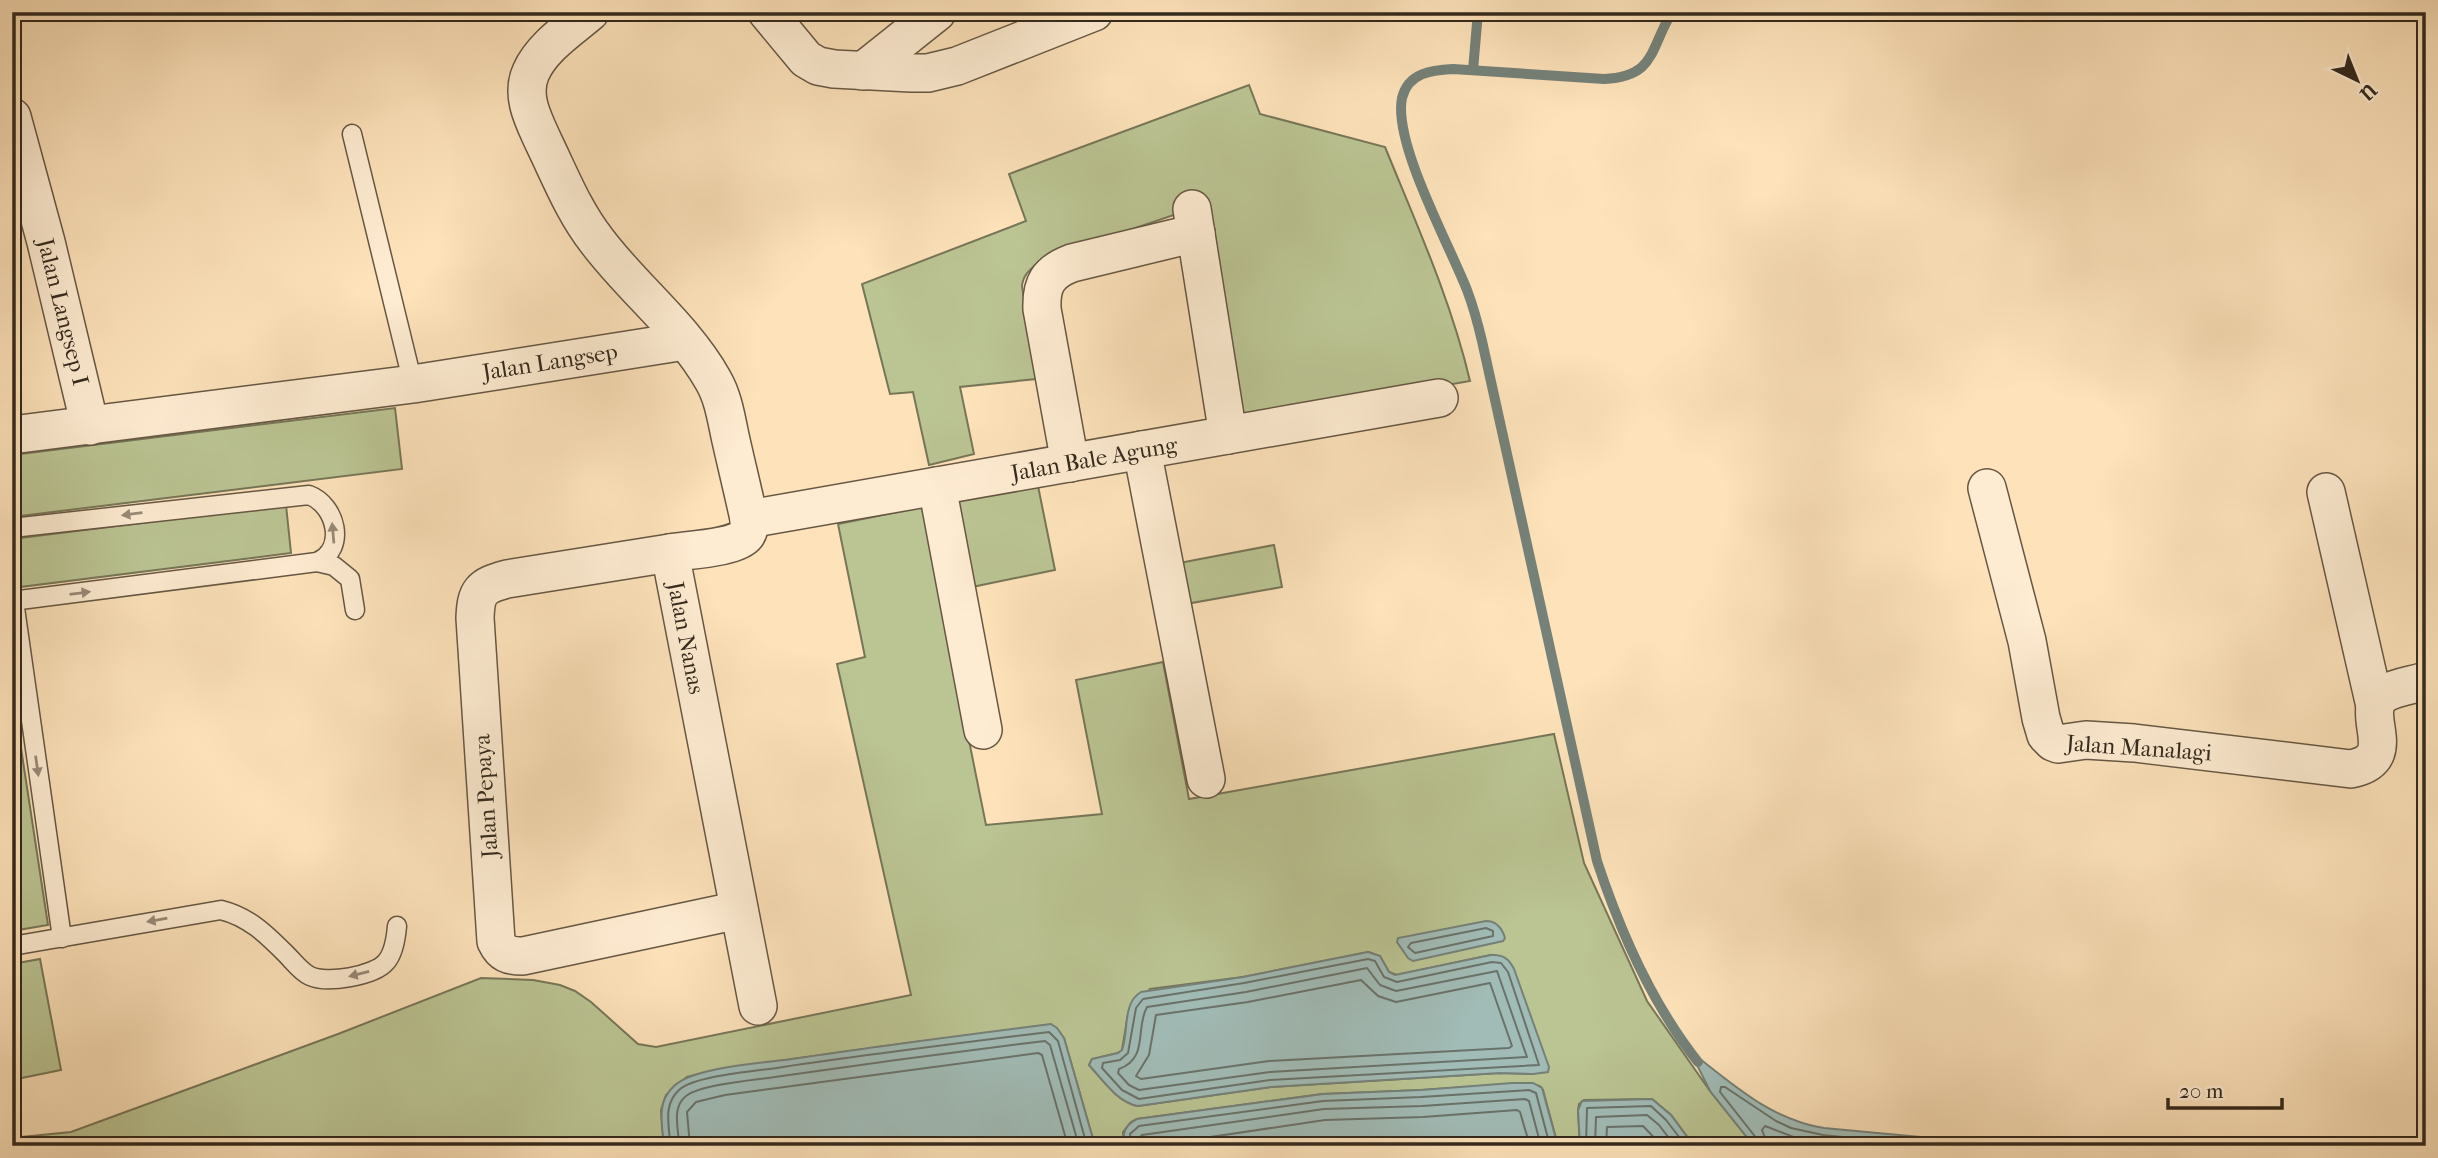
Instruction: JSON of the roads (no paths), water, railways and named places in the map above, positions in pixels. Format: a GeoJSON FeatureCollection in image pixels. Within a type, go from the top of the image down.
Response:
{"type":"FeatureCollection","features":[{"type":"Feature","properties":{"kind":"street"},"geometry":{"type":"LineString","coordinates":[[590,12],[537,61],[530,73],[527,87],[530,109],[572,202],[596,240],[704,364],[722,400],[749,519]]}},
{"type":"Feature","properties":{"kind":"street"},"geometry":{"type":"LineString","coordinates":[[767,12],[806,59],[818,66],[911,73],[942,71],[1094,12]]}},
{"type":"Feature","properties":{"kind":"street"},"geometry":{"type":"LineString","coordinates":[[863,71],[937,12]]}},
{"type":"Feature","properties":{"kind":"street","name":"Jalan Langsep I"},"geometry":{"type":"LineString","coordinates":[[12,117],[46,242],[90,426]]}},
{"type":"Feature","properties":{"kind":"street"},"geometry":{"type":"LineString","coordinates":[[1070,463],[1042,309],[1042,288],[1053,272],[1072,263],[1194,221],[1228,435]]}},
{"type":"Feature","properties":{"kind":"street","name":"Jalan Langsep"},"geometry":{"type":"LineString","coordinates":[[12,435],[413,384],[685,341]]}},
{"type":"Feature","properties":{"kind":"street","name":"Jalan Bale Agung"},"geometry":{"type":"LineString","coordinates":[[749,519],[1439,398]]}},
{"type":"Feature","properties":{"kind":"street"},"geometry":{"type":"LineString","coordinates":[[1143,450],[1206,779]]}},
{"type":"Feature","properties":{"kind":"street"},"geometry":{"type":"LineString","coordinates":[[937,486],[983,730]]}},
{"type":"Feature","properties":{"kind":"street","name":"Jalan Manalagi"},"geometry":{"type":"LineString","coordinates":[[1987,488],[2027,642],[2041,718],[2046,735],[2053,742],[2058,744],[2086,740],[2159,745],[2351,769],[2365,765],[2375,755],[2378,744],[2375,706]]}},
{"type":"Feature","properties":{"kind":"street"},"geometry":{"type":"LineString","coordinates":[[2326,492],[2375,706]]}},
{"type":"Feature","properties":{"kind":"street","name":"Jalan Nanas"},"geometry":{"type":"LineString","coordinates":[[749,519],[749,529],[739,541],[670,553],[758,1006]]}},
{"type":"Feature","properties":{"kind":"street","name":"Jalan Pepaya"},"geometry":{"type":"LineString","coordinates":[[670,553],[507,579],[484,587],[478,594],[475,618],[496,941],[506,955],[523,956],[739,910]]}},
{"type":"Feature","properties":{"kind":"street"},"geometry":{"type":"LineString","coordinates":[[2375,706],[2384,694],[2426,681]]}},
{"type":"Feature","properties":{"kind":"lane"},"geometry":{"type":"LineString","coordinates":[[352,134],[413,384]]}},
{"type":"Feature","properties":{"kind":"lane"},"geometry":{"type":"LineString","coordinates":[[12,528],[309,495],[319,499],[330,513],[335,540],[333,550],[327,558],[317,562],[13,601],[62,938]]}},
{"type":"Feature","properties":{"kind":"lane"},"geometry":{"type":"LineString","coordinates":[[317,562],[334,566],[351,579],[355,610]]}},
{"type":"Feature","properties":{"kind":"lane"},"geometry":{"type":"LineString","coordinates":[[12,946],[221,910],[245,918],[258,926],[310,976],[326,979],[364,974],[381,967],[388,960],[397,926]]}},
{"type":"Feature","properties":{"kind":"water"},"geometry":{"type":"Polygon","coordinates":[[[1486,921],[1493,922],[1500,928],[1505,938],[1503,941],[1413,961],[1397,942],[1398,938],[1486,921]]]}},
{"type":"Feature","properties":{"kind":"water"},"geometry":{"type":"Polygon","coordinates":[[[1368,952],[1380,956],[1389,972],[1395,975],[1491,955],[1505,958],[1514,969],[1549,1067],[1548,1072],[1271,1087],[1138,1106],[1117,1095],[1089,1065],[1092,1059],[1122,1050],[1128,1010],[1141,992],[1243,977],[1368,952]]]}},
{"type":"Feature","properties":{"kind":"water"},"geometry":{"type":"Polygon","coordinates":[[[1051,1024],[1064,1038],[1095,1146],[664,1146],[662,1106],[668,1092],[696,1074],[747,1064],[1051,1024]]]}},
{"type":"Feature","properties":{"kind":"water"},"geometry":{"type":"Polygon","coordinates":[[[1690,1051],[1769,1109],[1805,1124],[2017,1146],[1754,1146],[1710,1091],[1690,1051]]]}},
{"type":"Feature","properties":{"kind":"water"},"geometry":{"type":"Polygon","coordinates":[[[1533,1083],[1542,1088],[1558,1146],[1124,1146],[1125,1130],[1137,1119],[1323,1094],[1533,1083]]]}},
{"type":"Feature","properties":{"kind":"water"},"geometry":{"type":"Polygon","coordinates":[[[1652,1099],[1671,1115],[1694,1146],[1580,1146],[1578,1110],[1582,1101],[1652,1099]]]}},
{"type":"Feature","properties":{"kind":"waterway"},"geometry":{"type":"LineString","coordinates":[[1473,70],[1478,12]]}},
{"type":"Feature","properties":{"kind":"waterway"},"geometry":{"type":"LineString","coordinates":[[1672,12],[1649,59],[1633,73],[1604,79],[1437,70],[1422,74],[1409,83],[1402,98],[1401,117],[1424,194],[1467,290],[1479,328],[1597,861],[1639,966],[1666,1016],[1698,1062]]}}]}
